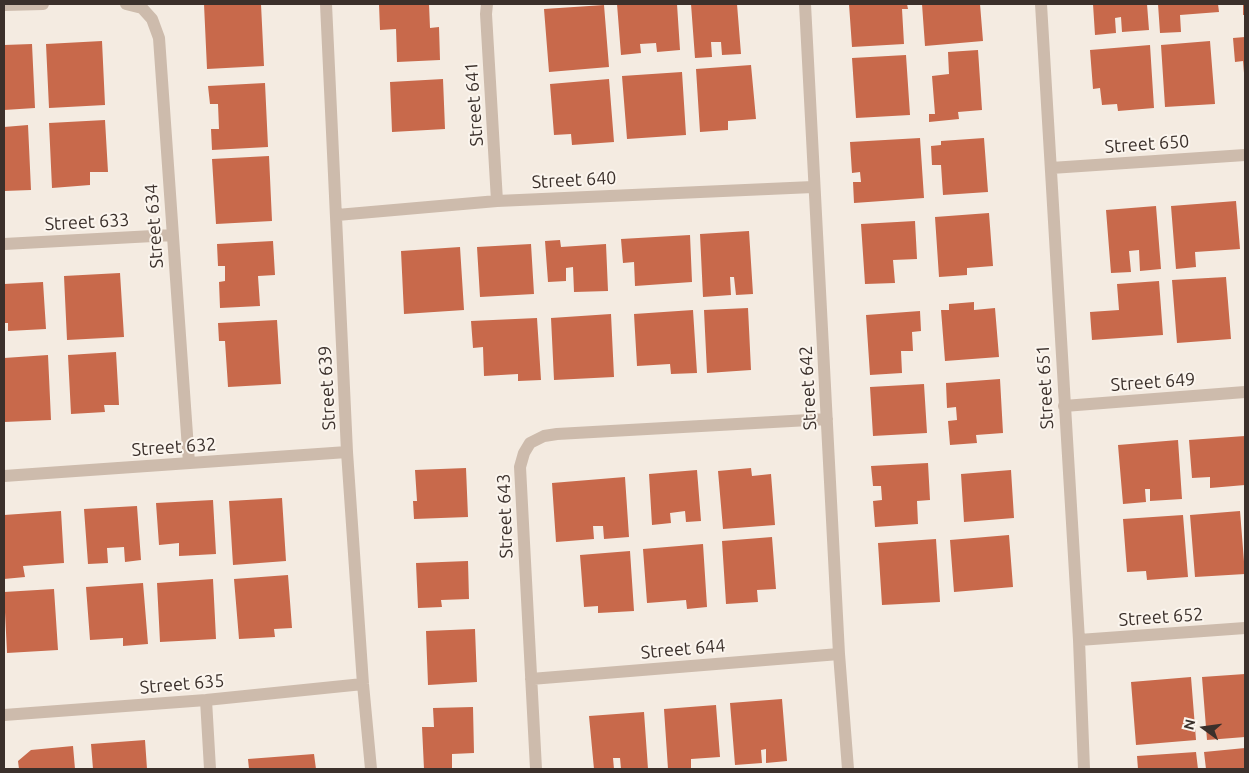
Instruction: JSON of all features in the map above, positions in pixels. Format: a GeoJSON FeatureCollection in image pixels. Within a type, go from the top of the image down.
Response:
{"type":"FeatureCollection","features":[{"type":"Feature","properties":{"kind":"street"},"geometry":{"type":"LineString","coordinates":[[4,5],[43,4]]}},
{"type":"Feature","properties":{"kind":"street","name":"Street 634"},"geometry":{"type":"LineString","coordinates":[[126,4],[142,8],[152,19],[158,38],[189,463]]}},
{"type":"Feature","properties":{"kind":"street","name":"Street 639"},"geometry":{"type":"LineString","coordinates":[[326,4],[347,452],[363,684],[371,769]]}},
{"type":"Feature","properties":{"kind":"street","name":"Street 641"},"geometry":{"type":"LineString","coordinates":[[487,4],[486,14],[497,201]]}},
{"type":"Feature","properties":{"kind":"street","name":"Street 642"},"geometry":{"type":"LineString","coordinates":[[804,4],[839,654],[848,769]]}},
{"type":"Feature","properties":{"kind":"street","name":"Street 651"},"geometry":{"type":"LineString","coordinates":[[1041,4],[1079,640],[1084,769]]}},
{"type":"Feature","properties":{"kind":"street","name":"Street 650"},"geometry":{"type":"LineString","coordinates":[[1051,168],[1245,155]]}},
{"type":"Feature","properties":{"kind":"street","name":"Street 640"},"geometry":{"type":"LineString","coordinates":[[337,215],[497,201],[814,187]]}},
{"type":"Feature","properties":{"kind":"street","name":"Street 633"},"geometry":{"type":"LineString","coordinates":[[4,244],[172,235]]}},
{"type":"Feature","properties":{"kind":"street","name":"Street 649"},"geometry":{"type":"LineString","coordinates":[[1064,406],[1245,392]]}},
{"type":"Feature","properties":{"kind":"street","name":"Street 643"},"geometry":{"type":"LineString","coordinates":[[536,769],[520,467],[524,452],[530,443],[544,436],[558,434],[827,419]]}},
{"type":"Feature","properties":{"kind":"street","name":"Street 632"},"geometry":{"type":"LineString","coordinates":[[4,476],[347,452]]}},
{"type":"Feature","properties":{"kind":"street","name":"Street 652"},"geometry":{"type":"LineString","coordinates":[[1079,640],[1245,628]]}},
{"type":"Feature","properties":{"kind":"street","name":"Street 644"},"geometry":{"type":"LineString","coordinates":[[531,678],[839,654]]}},
{"type":"Feature","properties":{"kind":"street","name":"Street 635"},"geometry":{"type":"LineString","coordinates":[[4,715],[206,700],[363,684]]}},
{"type":"Feature","properties":{"kind":"street"},"geometry":{"type":"LineString","coordinates":[[206,700],[210,769]]}},
{"type":"Feature","properties":{"kind":"building"},"geometry":{"type":"Polygon","coordinates":[[[204,4],[261,4],[264,66],[207,69],[204,4]]]}},
{"type":"Feature","properties":{"kind":"building"},"geometry":{"type":"Polygon","coordinates":[[[379,4],[429,4],[430,28],[439,27],[440,60],[397,62],[396,29],[380,30],[379,4]]]}},
{"type":"Feature","properties":{"kind":"building"},"geometry":{"type":"Polygon","coordinates":[[[617,4],[677,4],[680,50],[657,52],[656,43],[640,44],[641,53],[621,55],[617,4]]]}},
{"type":"Feature","properties":{"kind":"building"},"geometry":{"type":"Polygon","coordinates":[[[691,4],[737,4],[741,54],[722,55],[721,42],[711,42],[712,57],[695,58],[691,4]]]}},
{"type":"Feature","properties":{"kind":"building"},"geometry":{"type":"Polygon","coordinates":[[[849,4],[907,4],[908,9],[902,9],[904,44],[852,47],[849,4]]]}},
{"type":"Feature","properties":{"kind":"building"},"geometry":{"type":"Polygon","coordinates":[[[922,4],[980,4],[983,41],[925,46],[922,4]]]}},
{"type":"Feature","properties":{"kind":"building"},"geometry":{"type":"Polygon","coordinates":[[[1093,4],[1147,4],[1149,30],[1122,32],[1121,17],[1115,18],[1116,33],[1095,35],[1093,4]]]}},
{"type":"Feature","properties":{"kind":"building"},"geometry":{"type":"Polygon","coordinates":[[[1158,4],[1218,4],[1219,12],[1180,15],[1181,32],[1160,33],[1158,4]]]}},
{"type":"Feature","properties":{"kind":"building"},"geometry":{"type":"Polygon","coordinates":[[[1243,4],[1245,4],[1245,15],[1243,15],[1243,4]]]}},
{"type":"Feature","properties":{"kind":"building"},"geometry":{"type":"Polygon","coordinates":[[[604,5],[609,67],[549,72],[544,9],[604,5]]]}},
{"type":"Feature","properties":{"kind":"building"},"geometry":{"type":"Polygon","coordinates":[[[1245,37],[1244,73],[1243,61],[1235,62],[1233,38],[1245,37]]]}},
{"type":"Feature","properties":{"kind":"building"},"geometry":{"type":"Polygon","coordinates":[[[102,41],[105,105],[49,108],[46,44],[102,41]]]}},
{"type":"Feature","properties":{"kind":"building"},"geometry":{"type":"Polygon","coordinates":[[[1210,41],[1215,104],[1165,107],[1161,45],[1210,41]]]}},
{"type":"Feature","properties":{"kind":"building"},"geometry":{"type":"Polygon","coordinates":[[[32,44],[35,108],[4,110],[4,45],[32,44]]]}},
{"type":"Feature","properties":{"kind":"building"},"geometry":{"type":"Polygon","coordinates":[[[1150,45],[1154,108],[1118,111],[1117,104],[1102,105],[1100,88],[1093,89],[1090,50],[1150,45]]]}},
{"type":"Feature","properties":{"kind":"building"},"geometry":{"type":"Polygon","coordinates":[[[978,50],[982,110],[958,112],[959,119],[929,122],[929,114],[935,114],[932,76],[949,74],[948,52],[978,50]]]}},
{"type":"Feature","properties":{"kind":"building"},"geometry":{"type":"Polygon","coordinates":[[[906,55],[910,115],[856,118],[852,58],[906,55]]]}},
{"type":"Feature","properties":{"kind":"building"},"geometry":{"type":"Polygon","coordinates":[[[751,65],[756,119],[728,121],[728,130],[700,132],[696,69],[751,65]]]}},
{"type":"Feature","properties":{"kind":"building"},"geometry":{"type":"Polygon","coordinates":[[[682,72],[686,135],[627,139],[622,76],[682,72]]]}},
{"type":"Feature","properties":{"kind":"building"},"geometry":{"type":"Polygon","coordinates":[[[443,79],[445,129],[392,132],[390,82],[443,79]]]}},
{"type":"Feature","properties":{"kind":"building"},"geometry":{"type":"Polygon","coordinates":[[[609,79],[614,142],[572,145],[571,134],[554,135],[550,84],[609,79]]]}},
{"type":"Feature","properties":{"kind":"building"},"geometry":{"type":"Polygon","coordinates":[[[265,83],[268,147],[212,150],[211,129],[219,129],[218,104],[210,104],[208,86],[265,83]]]}},
{"type":"Feature","properties":{"kind":"building"},"geometry":{"type":"Polygon","coordinates":[[[105,120],[108,172],[90,172],[90,185],[52,188],[49,123],[105,120]]]}},
{"type":"Feature","properties":{"kind":"building"},"geometry":{"type":"Polygon","coordinates":[[[28,125],[31,190],[4,191],[4,127],[28,125]]]}},
{"type":"Feature","properties":{"kind":"building"},"geometry":{"type":"Polygon","coordinates":[[[920,138],[924,198],[854,203],[853,182],[861,182],[860,172],[852,173],[850,142],[920,138]]]}},
{"type":"Feature","properties":{"kind":"building"},"geometry":{"type":"Polygon","coordinates":[[[984,138],[988,192],[943,195],[941,165],[932,165],[931,146],[941,145],[941,141],[984,138]]]}},
{"type":"Feature","properties":{"kind":"building"},"geometry":{"type":"Polygon","coordinates":[[[269,156],[272,221],[216,224],[212,159],[269,156]]]}},
{"type":"Feature","properties":{"kind":"building"},"geometry":{"type":"Polygon","coordinates":[[[1236,201],[1240,249],[1195,252],[1196,267],[1176,269],[1171,206],[1236,201]]]}},
{"type":"Feature","properties":{"kind":"building"},"geometry":{"type":"Polygon","coordinates":[[[1156,206],[1161,269],[1140,271],[1139,250],[1129,251],[1131,272],[1111,273],[1106,210],[1156,206]]]}},
{"type":"Feature","properties":{"kind":"building"},"geometry":{"type":"Polygon","coordinates":[[[989,213],[993,266],[967,268],[967,275],[939,277],[935,217],[989,213]]]}},
{"type":"Feature","properties":{"kind":"building"},"geometry":{"type":"Polygon","coordinates":[[[915,221],[917,259],[893,260],[895,283],[865,284],[861,224],[915,221]]]}},
{"type":"Feature","properties":{"kind":"building"},"geometry":{"type":"Polygon","coordinates":[[[749,231],[753,294],[736,295],[734,277],[730,277],[731,295],[703,297],[700,234],[749,231]]]}},
{"type":"Feature","properties":{"kind":"building"},"geometry":{"type":"Polygon","coordinates":[[[690,235],[692,282],[635,286],[634,262],[623,263],[621,239],[690,235]]]}},
{"type":"Feature","properties":{"kind":"building"},"geometry":{"type":"Polygon","coordinates":[[[560,240],[561,247],[606,244],[608,291],[574,292],[573,267],[566,268],[566,281],[548,282],[545,241],[560,240]]]}},
{"type":"Feature","properties":{"kind":"building"},"geometry":{"type":"Polygon","coordinates":[[[273,241],[275,275],[258,276],[260,306],[220,308],[219,282],[225,281],[225,266],[218,266],[217,244],[273,241]]]}},
{"type":"Feature","properties":{"kind":"building"},"geometry":{"type":"Polygon","coordinates":[[[531,244],[534,294],[480,297],[477,247],[531,244]]]}},
{"type":"Feature","properties":{"kind":"building"},"geometry":{"type":"Polygon","coordinates":[[[460,247],[464,310],[404,314],[401,251],[460,247]]]}},
{"type":"Feature","properties":{"kind":"building"},"geometry":{"type":"Polygon","coordinates":[[[120,273],[124,337],[67,340],[64,276],[120,273]]]}},
{"type":"Feature","properties":{"kind":"building"},"geometry":{"type":"Polygon","coordinates":[[[1226,277],[1231,339],[1177,343],[1172,280],[1226,277]]]}},
{"type":"Feature","properties":{"kind":"building"},"geometry":{"type":"Polygon","coordinates":[[[1159,281],[1163,335],[1092,340],[1090,312],[1119,310],[1117,284],[1159,281]]]}},
{"type":"Feature","properties":{"kind":"building"},"geometry":{"type":"Polygon","coordinates":[[[43,282],[46,329],[8,331],[8,323],[4,323],[4,284],[43,282]]]}},
{"type":"Feature","properties":{"kind":"building"},"geometry":{"type":"Polygon","coordinates":[[[974,302],[974,310],[995,308],[999,357],[945,361],[941,310],[949,310],[949,304],[974,302]]]}},
{"type":"Feature","properties":{"kind":"building"},"geometry":{"type":"Polygon","coordinates":[[[748,308],[751,370],[707,373],[704,310],[748,308]]]}},
{"type":"Feature","properties":{"kind":"building"},"geometry":{"type":"Polygon","coordinates":[[[693,310],[697,373],[671,374],[670,364],[637,366],[634,314],[693,310]]]}},
{"type":"Feature","properties":{"kind":"building"},"geometry":{"type":"Polygon","coordinates":[[[920,311],[921,331],[912,332],[913,351],[901,351],[902,373],[870,375],[866,315],[920,311]]]}},
{"type":"Feature","properties":{"kind":"building"},"geometry":{"type":"Polygon","coordinates":[[[611,314],[614,377],[554,380],[551,318],[611,314]]]}},
{"type":"Feature","properties":{"kind":"building"},"geometry":{"type":"Polygon","coordinates":[[[537,318],[541,380],[518,381],[518,374],[484,376],[483,347],[473,348],[471,321],[537,318]]]}},
{"type":"Feature","properties":{"kind":"building"},"geometry":{"type":"Polygon","coordinates":[[[277,320],[281,384],[228,387],[225,341],[219,341],[218,323],[277,320]]]}},
{"type":"Feature","properties":{"kind":"building"},"geometry":{"type":"Polygon","coordinates":[[[116,352],[119,405],[104,405],[105,412],[71,414],[68,355],[116,352]]]}},
{"type":"Feature","properties":{"kind":"building"},"geometry":{"type":"Polygon","coordinates":[[[48,355],[51,420],[4,422],[4,358],[48,355]]]}},
{"type":"Feature","properties":{"kind":"building"},"geometry":{"type":"Polygon","coordinates":[[[1000,379],[1003,433],[976,435],[977,443],[950,445],[948,421],[957,420],[956,407],[947,408],[946,383],[1000,379]]]}},
{"type":"Feature","properties":{"kind":"building"},"geometry":{"type":"Polygon","coordinates":[[[924,384],[927,433],[873,436],[870,387],[924,384]]]}},
{"type":"Feature","properties":{"kind":"building"},"geometry":{"type":"Polygon","coordinates":[[[1245,436],[1245,485],[1210,488],[1210,477],[1192,478],[1189,440],[1245,436]]]}},
{"type":"Feature","properties":{"kind":"building"},"geometry":{"type":"Polygon","coordinates":[[[1178,440],[1182,499],[1150,501],[1150,489],[1145,489],[1146,502],[1123,504],[1118,445],[1178,440]]]}},
{"type":"Feature","properties":{"kind":"building"},"geometry":{"type":"Polygon","coordinates":[[[928,463],[930,500],[917,501],[918,524],[875,527],[873,501],[882,500],[881,486],[873,486],[871,466],[928,463]]]}},
{"type":"Feature","properties":{"kind":"building"},"geometry":{"type":"Polygon","coordinates":[[[466,468],[468,517],[414,519],[413,501],[417,501],[415,470],[466,468]]]}},
{"type":"Feature","properties":{"kind":"building"},"geometry":{"type":"Polygon","coordinates":[[[751,468],[752,476],[771,474],[775,525],[723,529],[718,471],[751,468]]]}},
{"type":"Feature","properties":{"kind":"building"},"geometry":{"type":"Polygon","coordinates":[[[697,470],[701,521],[686,522],[685,511],[670,513],[671,523],[652,525],[649,474],[697,470]]]}},
{"type":"Feature","properties":{"kind":"building"},"geometry":{"type":"Polygon","coordinates":[[[1011,470],[1014,518],[964,522],[961,474],[1011,470]]]}},
{"type":"Feature","properties":{"kind":"building"},"geometry":{"type":"Polygon","coordinates":[[[625,477],[629,537],[604,539],[603,526],[593,526],[594,539],[556,542],[552,483],[625,477]]]}},
{"type":"Feature","properties":{"kind":"building"},"geometry":{"type":"Polygon","coordinates":[[[282,498],[286,561],[233,565],[229,501],[282,498]]]}},
{"type":"Feature","properties":{"kind":"building"},"geometry":{"type":"Polygon","coordinates":[[[213,500],[216,554],[179,556],[179,543],[159,545],[156,503],[213,500]]]}},
{"type":"Feature","properties":{"kind":"building"},"geometry":{"type":"Polygon","coordinates":[[[137,506],[141,560],[125,562],[124,547],[107,548],[108,563],[88,564],[84,509],[137,506]]]}},
{"type":"Feature","properties":{"kind":"building"},"geometry":{"type":"Polygon","coordinates":[[[61,511],[64,563],[23,566],[25,577],[4,579],[4,515],[61,511]]]}},
{"type":"Feature","properties":{"kind":"building"},"geometry":{"type":"Polygon","coordinates":[[[1240,511],[1245,574],[1195,577],[1190,515],[1240,511]]]}},
{"type":"Feature","properties":{"kind":"building"},"geometry":{"type":"Polygon","coordinates":[[[1183,515],[1188,577],[1147,580],[1146,571],[1127,572],[1123,519],[1183,515]]]}},
{"type":"Feature","properties":{"kind":"building"},"geometry":{"type":"Polygon","coordinates":[[[1009,535],[1013,587],[954,592],[950,540],[1009,535]]]}},
{"type":"Feature","properties":{"kind":"building"},"geometry":{"type":"Polygon","coordinates":[[[772,537],[776,589],[757,590],[758,602],[726,604],[722,541],[772,537]]]}},
{"type":"Feature","properties":{"kind":"building"},"geometry":{"type":"Polygon","coordinates":[[[936,539],[940,602],[882,605],[878,543],[936,539]]]}},
{"type":"Feature","properties":{"kind":"building"},"geometry":{"type":"Polygon","coordinates":[[[703,544],[707,607],[687,609],[686,600],[647,603],[643,549],[703,544]]]}},
{"type":"Feature","properties":{"kind":"building"},"geometry":{"type":"Polygon","coordinates":[[[630,551],[634,611],[598,613],[598,606],[584,607],[580,555],[630,551]]]}},
{"type":"Feature","properties":{"kind":"building"},"geometry":{"type":"Polygon","coordinates":[[[468,561],[469,599],[441,600],[442,607],[418,608],[416,563],[468,561]]]}},
{"type":"Feature","properties":{"kind":"building"},"geometry":{"type":"Polygon","coordinates":[[[288,575],[292,628],[274,629],[275,637],[239,639],[234,579],[288,575]]]}},
{"type":"Feature","properties":{"kind":"building"},"geometry":{"type":"Polygon","coordinates":[[[213,579],[216,639],[160,642],[157,583],[213,579]]]}},
{"type":"Feature","properties":{"kind":"building"},"geometry":{"type":"Polygon","coordinates":[[[143,583],[148,644],[123,646],[123,638],[90,640],[86,587],[143,583]]]}},
{"type":"Feature","properties":{"kind":"building"},"geometry":{"type":"Polygon","coordinates":[[[54,589],[58,650],[7,653],[4,592],[54,589]]]}},
{"type":"Feature","properties":{"kind":"building"},"geometry":{"type":"Polygon","coordinates":[[[475,629],[477,682],[428,685],[426,631],[475,629]]]}},
{"type":"Feature","properties":{"kind":"building"},"geometry":{"type":"Polygon","coordinates":[[[1245,674],[1245,737],[1207,740],[1202,677],[1245,674]]]}},
{"type":"Feature","properties":{"kind":"building"},"geometry":{"type":"Polygon","coordinates":[[[1191,677],[1196,740],[1136,745],[1131,682],[1191,677]]]}},
{"type":"Feature","properties":{"kind":"building"},"geometry":{"type":"Polygon","coordinates":[[[782,699],[787,761],[766,763],[766,749],[761,750],[762,763],[735,765],[730,703],[782,699]]]}},
{"type":"Feature","properties":{"kind":"building"},"geometry":{"type":"Polygon","coordinates":[[[716,705],[720,757],[691,759],[691,768],[668,769],[664,709],[716,705]]]}},
{"type":"Feature","properties":{"kind":"building"},"geometry":{"type":"Polygon","coordinates":[[[473,707],[474,753],[452,754],[452,768],[424,769],[422,727],[434,727],[433,708],[473,707]]]}},
{"type":"Feature","properties":{"kind":"building"},"geometry":{"type":"Polygon","coordinates":[[[644,712],[648,769],[621,769],[620,758],[613,758],[614,769],[594,769],[589,716],[644,712]]]}},
{"type":"Feature","properties":{"kind":"building"},"geometry":{"type":"Polygon","coordinates":[[[145,740],[147,769],[93,769],[91,744],[145,740]]]}},
{"type":"Feature","properties":{"kind":"building"},"geometry":{"type":"Polygon","coordinates":[[[73,746],[75,769],[19,769],[18,761],[31,750],[73,746]]]}},
{"type":"Feature","properties":{"kind":"building"},"geometry":{"type":"Polygon","coordinates":[[[1245,748],[1245,769],[1206,769],[1204,752],[1245,748]]]}},
{"type":"Feature","properties":{"kind":"building"},"geometry":{"type":"Polygon","coordinates":[[[1196,752],[1198,769],[1138,769],[1137,756],[1196,752]]]}},
{"type":"Feature","properties":{"kind":"building"},"geometry":{"type":"Polygon","coordinates":[[[314,754],[316,769],[249,769],[248,759],[314,754]]]}}]}
